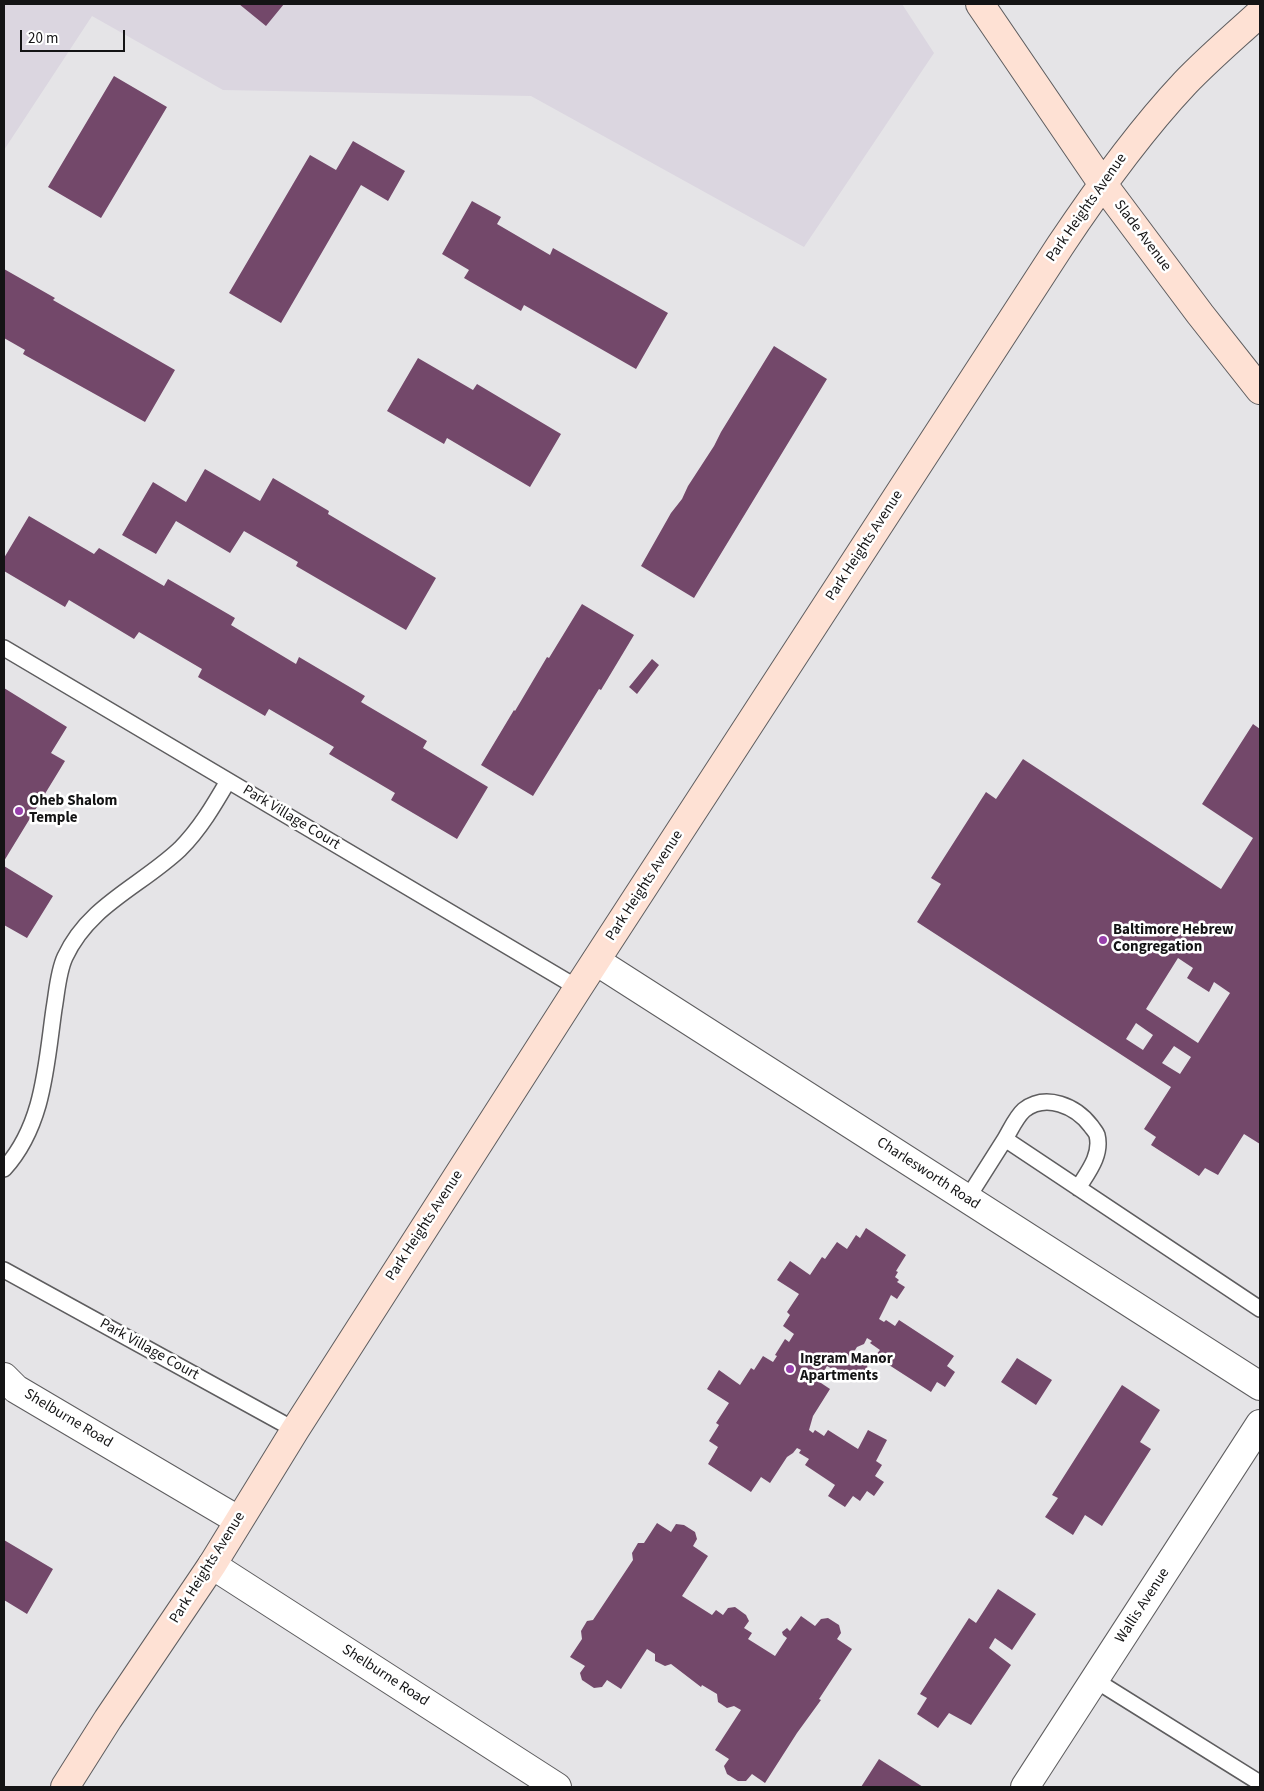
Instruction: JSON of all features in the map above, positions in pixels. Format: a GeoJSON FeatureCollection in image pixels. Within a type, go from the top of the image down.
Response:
{"type":"FeatureCollection","features":[{"type":"Feature","properties":{"kind":"main road","name":"Slade Avenue"},"geometry":{"type":"LineString","coordinates":[[980,4],[1102,183],[1200,314],[1260,390]]}},
{"type":"Feature","properties":{"kind":"main road","name":"Park Heights Avenue"},"geometry":{"type":"LineString","coordinates":[[65,1787],[108,1719],[212,1565],[295,1430],[578,988],[1102,183],[1148,124],[1186,82],[1260,13]]}},
{"type":"Feature","properties":{"kind":"street","name":"Charlesworth Road"},"geometry":{"type":"LineString","coordinates":[[596,961],[1260,1386]]}},
{"type":"Feature","properties":{"kind":"street","name":"Shelburne Road"},"geometry":{"type":"LineString","coordinates":[[4,1377],[16,1389],[238,1520]]}},
{"type":"Feature","properties":{"kind":"street","name":"Wallis Avenue"},"geometry":{"type":"LineString","coordinates":[[1025,1787],[1260,1424]]}},
{"type":"Feature","properties":{"kind":"street","name":"Shelburne Road"},"geometry":{"type":"LineString","coordinates":[[212,1565],[556,1787]]}},
{"type":"Feature","properties":{"kind":"lane","name":"Park Village Court"},"geometry":{"type":"LineString","coordinates":[[4,648],[578,988]]}},
{"type":"Feature","properties":{"kind":"lane"},"geometry":{"type":"LineString","coordinates":[[4,1169],[29,1132],[40,1100],[57,991],[65,958],[85,925],[112,900],[180,848],[202,824],[228,781]]}},
{"type":"Feature","properties":{"kind":"lane"},"geometry":{"type":"LineString","coordinates":[[967,1199],[1022,1111],[1034,1105],[1055,1102],[1084,1117],[1097,1134],[1098,1148],[1095,1161],[1078,1188]]}},
{"type":"Feature","properties":{"kind":"lane"},"geometry":{"type":"LineString","coordinates":[[1005,1139],[1260,1309]]}},
{"type":"Feature","properties":{"kind":"lane","name":"Park Village Court"},"geometry":{"type":"LineString","coordinates":[[4,1270],[295,1430]]}},
{"type":"Feature","properties":{"kind":"lane"},"geometry":{"type":"LineString","coordinates":[[1095,1680],[1260,1783]]}},
{"type":"Feature","properties":{"kind":"shaded area"},"geometry":{"type":"Polygon","coordinates":[[[4,4],[902,4],[934,53],[804,247],[531,96],[223,90],[92,16],[4,150],[4,4]]]}},
{"type":"Feature","properties":{"kind":"building"},"geometry":{"type":"Polygon","coordinates":[[[239,4],[284,4],[266,26],[239,4]]]}},
{"type":"Feature","properties":{"kind":"building"},"geometry":{"type":"Polygon","coordinates":[[[114,76],[167,107],[101,218],[48,187],[114,76]]]}},
{"type":"Feature","properties":{"kind":"building"},"geometry":{"type":"Polygon","coordinates":[[[353,141],[405,171],[388,201],[361,185],[281,323],[229,293],[310,155],[336,170],[353,141]]]}},
{"type":"Feature","properties":{"kind":"building"},"geometry":{"type":"Polygon","coordinates":[[[472,201],[501,217],[497,224],[550,255],[553,248],[668,313],[636,369],[524,305],[521,311],[464,278],[469,270],[442,254],[472,201]]]}},
{"type":"Feature","properties":{"kind":"building"},"geometry":{"type":"Polygon","coordinates":[[[4,269],[55,298],[53,300],[175,370],[145,422],[23,354],[25,350],[4,338],[4,269]]]}},
{"type":"Feature","properties":{"kind":"building"},"geometry":{"type":"Polygon","coordinates":[[[774,346],[827,379],[694,598],[641,566],[671,513],[682,499],[688,486],[774,346]]]}},
{"type":"Feature","properties":{"kind":"building"},"geometry":{"type":"Polygon","coordinates":[[[418,358],[473,390],[477,384],[561,434],[530,487],[447,438],[444,444],[387,411],[418,358]]]}},
{"type":"Feature","properties":{"kind":"building"},"geometry":{"type":"Polygon","coordinates":[[[205,469],[260,501],[273,478],[329,511],[328,514],[436,578],[406,630],[296,566],[298,562],[244,531],[230,553],[176,521],[156,554],[122,535],[153,482],[186,502],[205,469]]]}},
{"type":"Feature","properties":{"kind":"building"},"geometry":{"type":"Polygon","coordinates":[[[29,516],[94,554],[99,548],[164,586],[168,579],[235,618],[231,625],[296,664],[299,657],[365,696],[361,702],[427,741],[423,748],[488,787],[457,839],[391,800],[395,793],[329,754],[334,747],[269,709],[265,716],[198,677],[202,669],[139,632],[134,639],[69,600],[65,607],[4,571],[4,558],[29,516]]]}},
{"type":"Feature","properties":{"kind":"building"},"geometry":{"type":"Polygon","coordinates":[[[582,604],[634,635],[533,796],[481,765],[582,604]]]}},
{"type":"Feature","properties":{"kind":"building"},"geometry":{"type":"Polygon","coordinates":[[[652,659],[659,665],[637,694],[629,687],[652,659]]]}},
{"type":"Feature","properties":{"kind":"building","name":"Oheb Shalom Temple"},"geometry":{"type":"Polygon","coordinates":[[[4,688],[67,727],[51,753],[65,761],[4,861],[4,688]]]}},
{"type":"Feature","properties":{"kind":"building","name":"Baltimore Hebrew Congregation"},"geometry":{"type":"Polygon","coordinates":[[[1253,724],[1260,729],[1260,1144],[1244,1134],[1218,1175],[1205,1168],[1199,1176],[1151,1145],[1156,1137],[1144,1129],[1171,1087],[917,922],[941,884],[931,878],[986,792],[996,799],[1023,759],[1221,889],[1253,838],[1202,804],[1253,724]],[[1178,958],[1146,1009],[1198,1043],[1230,993],[1214,982],[1209,992],[1187,978],[1193,968],[1178,958]],[[1136,1023],[1126,1039],[1143,1050],[1153,1035],[1136,1023]],[[1174,1046],[1162,1063],[1180,1074],[1191,1057],[1174,1046]]]}},
{"type":"Feature","properties":{"kind":"building"},"geometry":{"type":"Polygon","coordinates":[[[4,866],[53,896],[27,938],[4,925],[4,866]]]}},
{"type":"Feature","properties":{"kind":"building","name":"Ingram Manor Apartments"},"geometry":{"type":"Polygon","coordinates":[[[866,1228],[906,1255],[896,1271],[898,1272],[895,1277],[899,1280],[897,1282],[905,1287],[897,1299],[891,1295],[879,1319],[884,1322],[886,1320],[895,1326],[899,1320],[954,1356],[947,1366],[955,1372],[945,1387],[937,1382],[931,1392],[875,1356],[880,1350],[870,1343],[872,1341],[867,1338],[864,1344],[857,1347],[852,1355],[867,1364],[868,1373],[864,1379],[854,1381],[827,1366],[818,1381],[830,1389],[813,1416],[809,1430],[813,1433],[815,1430],[824,1436],[828,1430],[858,1449],[868,1430],[887,1440],[876,1461],[882,1465],[875,1476],[884,1482],[874,1496],[867,1491],[860,1501],[853,1496],[845,1507],[828,1496],[835,1485],[805,1465],[809,1459],[799,1453],[801,1450],[797,1448],[787,1457],[770,1483],[761,1477],[751,1492],[708,1464],[718,1447],[709,1441],[719,1425],[716,1423],[729,1403],[707,1389],[719,1370],[740,1385],[751,1368],[754,1370],[763,1356],[773,1362],[785,1339],[789,1342],[794,1334],[783,1326],[790,1315],[787,1312],[799,1294],[777,1280],[790,1261],[810,1275],[822,1257],[825,1259],[837,1242],[847,1249],[856,1235],[860,1238],[866,1228]]]}},
{"type":"Feature","properties":{"kind":"building"},"geometry":{"type":"Polygon","coordinates":[[[1017,1358],[1052,1380],[1036,1405],[1001,1382],[1017,1358]]]}},
{"type":"Feature","properties":{"kind":"building"},"geometry":{"type":"Polygon","coordinates":[[[1122,1385],[1160,1410],[1140,1442],[1151,1449],[1102,1526],[1085,1515],[1073,1535],[1045,1517],[1058,1498],[1052,1495],[1122,1385]]]}},
{"type":"Feature","properties":{"kind":"building"},"geometry":{"type":"Polygon","coordinates":[[[657,1523],[671,1532],[676,1524],[684,1525],[695,1532],[697,1539],[693,1546],[708,1556],[682,1596],[712,1615],[716,1610],[723,1615],[728,1608],[735,1607],[746,1615],[749,1621],[744,1628],[752,1633],[748,1639],[775,1656],[787,1638],[782,1632],[787,1628],[790,1631],[801,1616],[815,1626],[821,1619],[828,1618],[839,1625],[841,1633],[837,1639],[852,1649],[819,1699],[821,1700],[765,1783],[752,1774],[746,1781],[738,1781],[727,1774],[724,1766],[729,1759],[715,1750],[741,1710],[734,1706],[727,1708],[718,1702],[717,1694],[702,1685],[701,1687],[671,1664],[665,1666],[655,1661],[655,1654],[647,1649],[621,1689],[607,1680],[602,1687],[594,1688],[582,1680],[580,1673],[585,1666],[570,1657],[582,1639],[581,1631],[587,1621],[593,1620],[633,1560],[632,1553],[638,1543],[644,1543],[657,1523]]]}},
{"type":"Feature","properties":{"kind":"building"},"geometry":{"type":"Polygon","coordinates":[[[4,1540],[53,1569],[27,1614],[4,1600],[4,1540]]]}},
{"type":"Feature","properties":{"kind":"building"},"geometry":{"type":"Polygon","coordinates":[[[998,1589],[1036,1614],[1012,1650],[995,1638],[989,1648],[1011,1665],[971,1725],[949,1713],[938,1728],[917,1714],[927,1698],[920,1694],[969,1618],[976,1623],[998,1589]]]}},
{"type":"Feature","properties":{"kind":"building"},"geometry":{"type":"Polygon","coordinates":[[[879,1759],[923,1787],[861,1787],[879,1759]]]}},
{"type":"Feature","properties":{"kind":"place","name":"Oheb Shalom Temple"},"geometry":{"type":"Point","coordinates":[19,811]}},
{"type":"Feature","properties":{"kind":"place","name":"Baltimore Hebrew Congregation"},"geometry":{"type":"Point","coordinates":[1103,940]}},
{"type":"Feature","properties":{"kind":"place","name":"Ingram Manor Apartments"},"geometry":{"type":"Point","coordinates":[790,1369]}}]}
